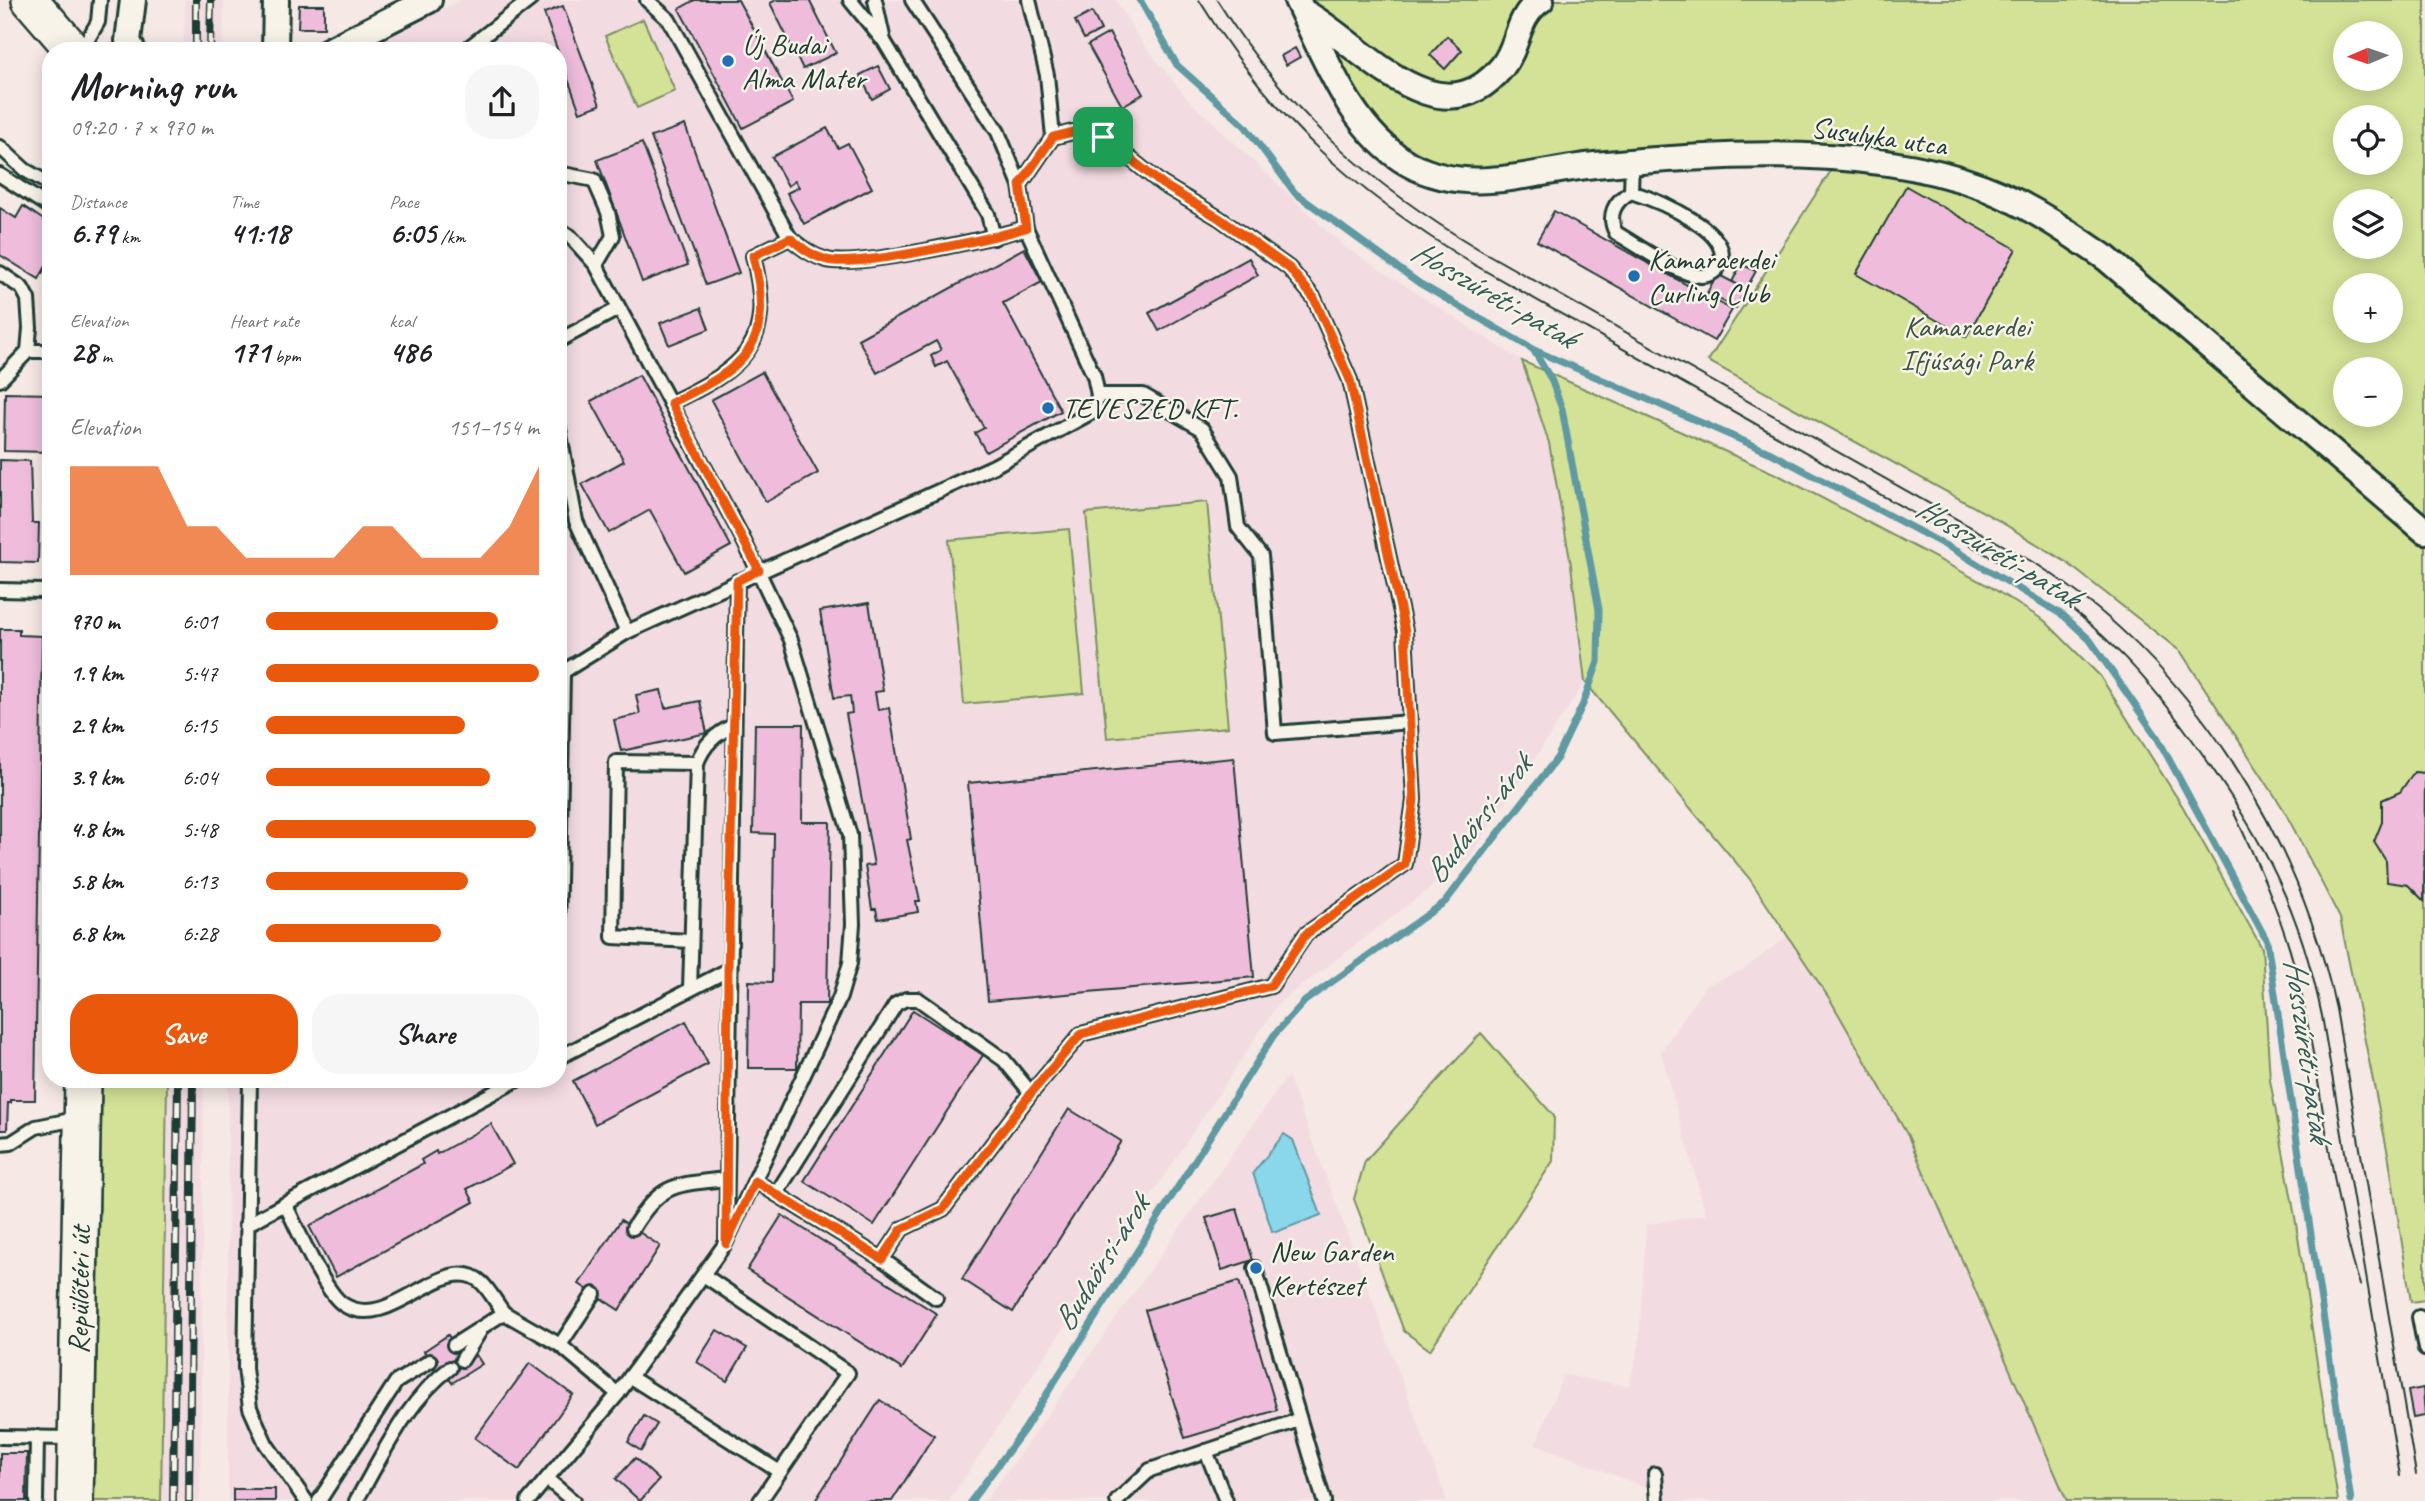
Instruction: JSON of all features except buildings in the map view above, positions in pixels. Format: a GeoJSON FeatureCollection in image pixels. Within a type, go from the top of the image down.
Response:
{"type":"FeatureCollection","features":[{"type":"Feature","properties":{"kind":"street"},"geometry":{"type":"LineString","coordinates":[[30,0],[67,42]]}},
{"type":"Feature","properties":{"kind":"street"},"geometry":{"type":"LineString","coordinates":[[128,42],[133,0]]}},
{"type":"Feature","properties":{"kind":"street"},"geometry":{"type":"LineString","coordinates":[[275,42],[276,0]]}},
{"type":"Feature","properties":{"kind":"street"},"geometry":{"type":"LineString","coordinates":[[1300,6],[1389,76],[1441,96],[1465,95],[1480,87],[1502,67],[1512,51],[1518,27],[1542,0]]}},
{"type":"Feature","properties":{"kind":"street"},"geometry":{"type":"LineString","coordinates":[[346,42],[426,1]]}},
{"type":"Feature","properties":{"kind":"street","name":"Susulyka utca"},"geometry":{"type":"LineString","coordinates":[[1300,6],[1344,93],[1363,122],[1408,163],[1437,176],[1461,181],[1484,181],[1555,169],[1632,161],[1766,155],[1842,159],[1899,166],[1960,180],[2001,194],[2048,218],[2106,258],[2425,531]]}},
{"type":"Feature","properties":{"kind":"street","name":"Repülőtéri út"},"geometry":{"type":"LineString","coordinates":[[75,1501],[83,1088]]}},
{"type":"Feature","properties":{"kind":"lane"},"geometry":{"type":"LineString","coordinates":[[87,42],[99,22],[100,0]]}},
{"type":"Feature","properties":{"kind":"lane"},"geometry":{"type":"LineString","coordinates":[[476,42],[530,0]]}},
{"type":"Feature","properties":{"kind":"lane"},"geometry":{"type":"LineString","coordinates":[[647,0],[668,20],[790,238],[809,253],[830,261],[856,260],[994,238],[1026,228]]}},
{"type":"Feature","properties":{"kind":"lane"},"geometry":{"type":"LineString","coordinates":[[850,0],[884,41],[988,214],[994,238]]}},
{"type":"Feature","properties":{"kind":"lane"},"geometry":{"type":"LineString","coordinates":[[875,0],[884,41]]}},
{"type":"Feature","properties":{"kind":"lane"},"geometry":{"type":"LineString","coordinates":[[567,670],[627,632],[1005,460],[1094,411],[1098,395],[1094,376],[1026,228],[1020,185],[998,132],[912,0]]}},
{"type":"Feature","properties":{"kind":"lane"},"geometry":{"type":"LineString","coordinates":[[1020,185],[1053,137],[1047,75],[1028,0]]}},
{"type":"Feature","properties":{"kind":"lane"},"geometry":{"type":"LineString","coordinates":[[882,1259],[902,1229],[943,1209],[1031,1093],[1081,1034],[1271,986],[1306,934],[1405,864],[1414,800],[1405,631],[1350,380],[1314,298],[1289,268],[1219,218],[1162,184],[1103,137],[1073,132],[1053,137]]}},
{"type":"Feature","properties":{"kind":"lane"},"geometry":{"type":"LineString","coordinates":[[0,147],[25,170],[42,180]]}},
{"type":"Feature","properties":{"kind":"lane"},"geometry":{"type":"LineString","coordinates":[[1631,192],[1632,161]]}},
{"type":"Feature","properties":{"kind":"lane"},"geometry":{"type":"LineString","coordinates":[[0,175],[42,202]]}},
{"type":"Feature","properties":{"kind":"lane"},"geometry":{"type":"LineString","coordinates":[[567,175],[594,180],[608,212],[613,236],[596,265]]}},
{"type":"Feature","properties":{"kind":"lane"},"geometry":{"type":"LineString","coordinates":[[1631,192],[1711,231],[1720,243],[1723,259],[1717,271],[1704,277],[1689,274],[1616,233],[1611,223],[1612,211],[1620,197],[1631,192]]}},
{"type":"Feature","properties":{"kind":"lane"},"geometry":{"type":"LineString","coordinates":[[528,1501],[618,1394],[726,1244],[839,997],[850,963],[853,924],[850,835],[791,640],[759,570],[596,265],[567,234]]}},
{"type":"Feature","properties":{"kind":"lane"},"geometry":{"type":"LineString","coordinates":[[671,403],[725,376],[739,364],[756,332],[762,307],[753,256],[790,238]]}},
{"type":"Feature","properties":{"kind":"lane"},"geometry":{"type":"LineString","coordinates":[[0,273],[22,288],[29,299],[28,351],[0,380]]}},
{"type":"Feature","properties":{"kind":"lane"},"geometry":{"type":"LineString","coordinates":[[567,336],[618,309]]}},
{"type":"Feature","properties":{"kind":"lane"},"geometry":{"type":"LineString","coordinates":[[28,351],[42,351]]}},
{"type":"Feature","properties":{"kind":"lane"},"geometry":{"type":"LineString","coordinates":[[1098,395],[1143,395],[1202,429],[1231,476],[1238,527],[1261,556],[1275,733],[1410,722]]}},
{"type":"Feature","properties":{"kind":"lane"},"geometry":{"type":"LineString","coordinates":[[567,472],[576,521],[627,632]]}},
{"type":"Feature","properties":{"kind":"lane"},"geometry":{"type":"LineString","coordinates":[[726,1244],[728,970],[737,581]]}},
{"type":"Feature","properties":{"kind":"lane"},"geometry":{"type":"LineString","coordinates":[[0,590],[42,591]]}},
{"type":"Feature","properties":{"kind":"lane"},"geometry":{"type":"LineString","coordinates":[[690,989],[697,763],[702,749],[734,725]]}},
{"type":"Feature","properties":{"kind":"lane"},"geometry":{"type":"LineString","coordinates":[[691,941],[613,937],[615,762],[697,763]]}},
{"type":"Feature","properties":{"kind":"lane"},"geometry":{"type":"LineString","coordinates":[[567,1053],[728,970]]}},
{"type":"Feature","properties":{"kind":"lane"},"geometry":{"type":"LineString","coordinates":[[776,1194],[896,1004],[906,999],[918,999],[1004,1060],[1031,1093]]}},
{"type":"Feature","properties":{"kind":"lane"},"geometry":{"type":"LineString","coordinates":[[250,1088],[245,1368],[250,1408],[266,1444],[306,1501]]}},
{"type":"Feature","properties":{"kind":"lane"},"geometry":{"type":"LineString","coordinates":[[246,1224],[502,1088]]}},
{"type":"Feature","properties":{"kind":"lane"},"geometry":{"type":"LineString","coordinates":[[0,1144],[11,1143],[36,1127],[83,1118]]}},
{"type":"Feature","properties":{"kind":"lane"},"geometry":{"type":"LineString","coordinates":[[633,1228],[654,1197],[662,1192],[684,1184],[726,1179]]}},
{"type":"Feature","properties":{"kind":"lane"},"geometry":{"type":"LineString","coordinates":[[755,1181],[882,1259],[936,1298]]}},
{"type":"Feature","properties":{"kind":"lane"},"geometry":{"type":"LineString","coordinates":[[285,1204],[330,1292],[343,1305],[360,1311],[375,1311],[441,1279],[460,1274],[480,1281],[504,1313],[560,1345],[618,1394]]}},
{"type":"Feature","properties":{"kind":"lane"},"geometry":{"type":"LineString","coordinates":[[1255,1268],[1324,1501]]}},
{"type":"Feature","properties":{"kind":"lane"},"geometry":{"type":"LineString","coordinates":[[705,1276],[848,1373],[760,1501]]}},
{"type":"Feature","properties":{"kind":"lane"},"geometry":{"type":"LineString","coordinates":[[560,1345],[594,1294]]}},
{"type":"Feature","properties":{"kind":"lane"},"geometry":{"type":"LineString","coordinates":[[454,1345],[504,1313]]}},
{"type":"Feature","properties":{"kind":"lane"},"geometry":{"type":"LineString","coordinates":[[2419,1317],[2425,1349]]}},
{"type":"Feature","properties":{"kind":"lane"},"geometry":{"type":"LineString","coordinates":[[462,1360],[483,1327]]}},
{"type":"Feature","properties":{"kind":"lane"},"geometry":{"type":"LineString","coordinates":[[319,1501],[396,1382],[430,1361]]}},
{"type":"Feature","properties":{"kind":"lane"},"geometry":{"type":"LineString","coordinates":[[356,1501],[423,1390],[450,1368]]}},
{"type":"Feature","properties":{"kind":"lane"},"geometry":{"type":"LineString","coordinates":[[411,1373],[423,1390]]}},
{"type":"Feature","properties":{"kind":"lane"},"geometry":{"type":"LineString","coordinates":[[630,1377],[780,1472]]}},
{"type":"Feature","properties":{"kind":"lane"},"geometry":{"type":"LineString","coordinates":[[1116,1501],[1150,1470],[1300,1420]]}},
{"type":"Feature","properties":{"kind":"lane"},"geometry":{"type":"LineString","coordinates":[[0,1437],[76,1438]]}},
{"type":"Feature","properties":{"kind":"lane"},"geometry":{"type":"LineString","coordinates":[[36,1501],[37,1437]]}},
{"type":"Feature","properties":{"kind":"lane"},"geometry":{"type":"LineString","coordinates":[[1206,1451],[1226,1501]]}},
{"type":"Feature","properties":{"kind":"lane"},"geometry":{"type":"LineString","coordinates":[[1655,1474],[1657,1501]]}},
{"type":"Feature","properties":{"kind":"lane"},"geometry":{"type":"LineString","coordinates":[[547,1479],[573,1501]]}},
{"type":"Feature","properties":{"kind":"shaded area"},"geometry":{"type":"Polygon","coordinates":[[[185,0],[224,0],[223,42],[184,42],[185,0]]]}},
{"type":"Feature","properties":{"kind":"shaded area"},"geometry":{"type":"Polygon","coordinates":[[[461,0],[1116,0],[1138,37],[1186,97],[1342,245],[1522,361],[1549,443],[1571,565],[1585,682],[1468,859],[1278,1004],[949,1501],[228,1501],[228,1088],[567,1088],[567,42],[379,42],[461,0]]]}},
{"type":"Feature","properties":{"kind":"shaded area"},"geometry":{"type":"Polygon","coordinates":[[[1788,936],[1831,1001],[1908,1136],[2067,1501],[1649,1501],[1647,1488],[1536,1444],[1563,1375],[1629,1386],[1639,1345],[1646,1225],[1706,1214],[1661,1052],[1705,986],[1744,969],[1788,936]]]}},
{"type":"Feature","properties":{"kind":"shaded area","name":"New Garden Kertészet"},"geometry":{"type":"Polygon","coordinates":[[[1288,1075],[1447,1501],[985,1501],[1015,1461],[1288,1075]]]}},
{"type":"Feature","properties":{"kind":"shaded area"},"geometry":{"type":"Polygon","coordinates":[[[167,1088],[204,1088],[200,1501],[161,1501],[167,1088]]]}},
{"type":"Feature","properties":{"kind":"green space","name":"Kamaraerdei Ifjúsági Park"},"geometry":{"type":"Polygon","coordinates":[[[1297,0],[2425,0],[2425,1300],[2411,1302],[2389,1159],[2340,918],[2284,810],[2181,652],[2066,562],[1996,519],[1708,361],[1832,169],[1767,163],[1552,177],[1429,167],[1392,144],[1360,110],[1297,0]]]}},
{"type":"Feature","properties":{"kind":"green space"},"geometry":{"type":"Polygon","coordinates":[[[643,19],[675,91],[637,108],[605,36],[643,19]]]}},
{"type":"Feature","properties":{"kind":"green space"},"geometry":{"type":"Polygon","coordinates":[[[1522,361],[1780,476],[1989,586],[2045,621],[2100,676],[2183,807],[2262,948],[2270,1080],[2295,1217],[2338,1501],[2067,1501],[1908,1136],[1831,1001],[1749,878],[1585,682],[1571,565],[1549,443],[1522,361]]]}},
{"type":"Feature","properties":{"kind":"green space"},"geometry":{"type":"Polygon","coordinates":[[[1207,502],[1228,727],[1107,738],[1086,513],[1207,502]]]}},
{"type":"Feature","properties":{"kind":"green space"},"geometry":{"type":"Polygon","coordinates":[[[1069,529],[1084,693],[964,704],[949,540],[1069,529]]]}},
{"type":"Feature","properties":{"kind":"green space"},"geometry":{"type":"Polygon","coordinates":[[[1481,1033],[1554,1116],[1553,1161],[1430,1350],[1404,1331],[1354,1199],[1365,1161],[1481,1033]]]}},
{"type":"Feature","properties":{"kind":"green space"},"geometry":{"type":"Polygon","coordinates":[[[102,1088],[167,1088],[161,1501],[94,1501],[102,1088]]]}},
{"type":"Feature","properties":{"kind":"water"},"geometry":{"type":"Polygon","coordinates":[[[1284,1134],[1293,1140],[1321,1215],[1276,1232],[1272,1231],[1253,1173],[1284,1134]]]}},
{"type":"Feature","properties":{"kind":"waterway","name":"Hosszúréti-patak"},"geometry":{"type":"LineString","coordinates":[[1140,0],[1177,65],[1245,126],[1295,193],[1419,283],[1534,350],[1771,453],[1956,551],[2064,616],[2090,640],[2157,737],[2267,941],[2351,1501]]}},
{"type":"Feature","properties":{"kind":"waterway","name":"Budaörsi-árok"},"geometry":{"type":"LineString","coordinates":[[971,1501],[1024,1430],[1274,1035],[1305,1001],[1445,902],[1557,758],[1583,704],[1598,662],[1599,610],[1562,409],[1551,379],[1534,351]]}},
{"type":"Feature","properties":{"kind":"tram line"},"geometry":{"type":"LineString","coordinates":[[1199,0],[1256,82],[1287,117],[1319,150],[1390,209],[1473,264],[2035,582],[2105,638],[2165,704],[2224,785],[2261,847],[2290,908],[2313,977],[2322,1016],[2400,1476]]}},
{"type":"Feature","properties":{"kind":"tram line"},"geometry":{"type":"LineString","coordinates":[[1217,0],[1272,77],[1302,111],[1368,172],[1403,200],[1482,251],[2038,565],[2093,605],[2144,651],[2190,703],[2230,758],[2265,817],[2295,879],[2319,943],[2336,1009],[2416,1474]]}},
{"type":"Feature","properties":{"kind":"tram line"},"geometry":{"type":"LineString","coordinates":[[2233,811],[2271,896],[2293,962],[2307,1022],[2333,1174],[2360,1285]]}},
{"type":"Feature","properties":{"kind":"railway"},"geometry":{"type":"LineString","coordinates":[[196,0],[196,42]]}},
{"type":"Feature","properties":{"kind":"railway"},"geometry":{"type":"LineString","coordinates":[[210,42],[211,0]]}},
{"type":"Feature","properties":{"kind":"railway"},"geometry":{"type":"LineString","coordinates":[[173,1501],[178,1088]]}},
{"type":"Feature","properties":{"kind":"railway"},"geometry":{"type":"LineString","coordinates":[[189,1501],[193,1088]]}},
{"type":"Feature","properties":{"kind":"place","name":"Új Budai Alma Mater"},"geometry":{"type":"Point","coordinates":[728,61]}},
{"type":"Feature","properties":{"kind":"place","name":"Kamaraerdei Curling Club"},"geometry":{"type":"Point","coordinates":[1634,276]}},
{"type":"Feature","properties":{"kind":"place","name":"TEVESZED KFT."},"geometry":{"type":"Point","coordinates":[1048,408]}},
{"type":"Feature","properties":{"kind":"place","name":"New Garden Kertészet"},"geometry":{"type":"Point","coordinates":[1256,1268]}},
{"type":"Feature","properties":{"kind":"route"},"geometry":{"type":"LineString","coordinates":[[1073,132],[1103,137],[1162,184],[1219,218],[1289,268],[1314,298],[1350,380],[1405,631],[1414,800],[1405,864],[1358,900],[1306,934],[1271,986],[1081,1034],[1031,1093],[943,1209],[902,1229],[882,1259],[755,1181],[726,1244],[728,970],[737,581],[759,570],[671,403],[725,376],[739,364],[749,349],[762,307],[760,282],[753,256],[790,238],[809,253],[830,261],[856,260],[994,238],[1026,228],[1020,185],[1053,137],[1073,132]]}}]}
